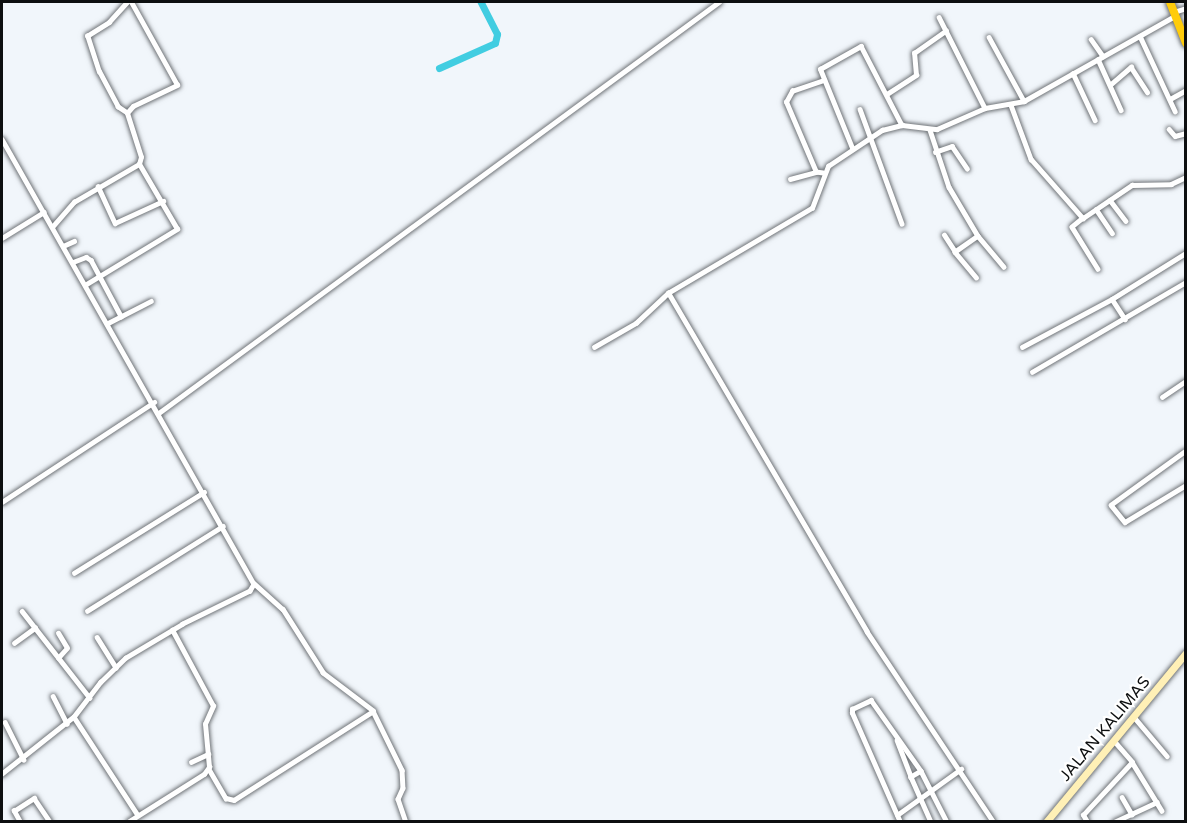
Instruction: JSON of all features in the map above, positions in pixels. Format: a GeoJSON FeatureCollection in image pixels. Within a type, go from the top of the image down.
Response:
{"type":"FeatureCollection","features":[{"type":"Feature","properties":{"kind":"highway"},"geometry":{"type":"LineString","coordinates":[[1170,2],[1185,43]]}},
{"type":"Feature","properties":{"kind":"street"},"geometry":{"type":"LineString","coordinates":[[85,285],[177,229],[140,164],[127,113],[118,107],[99,72],[87,36],[109,22],[129,2],[177,85],[133,106],[127,113]]}},
{"type":"Feature","properties":{"kind":"street"},"geometry":{"type":"LineString","coordinates":[[160,412],[719,2]]}},
{"type":"Feature","properties":{"kind":"street"},"geometry":{"type":"LineString","coordinates":[[594,347],[636,323],[668,293],[818,200],[823,173],[852,148],[872,136],[902,125],[930,130],[985,108],[1024,101],[1185,8]]}},
{"type":"Feature","properties":{"kind":"street"},"geometry":{"type":"LineString","coordinates":[[939,17],[985,108]]}},
{"type":"Feature","properties":{"kind":"street"},"geometry":{"type":"LineString","coordinates":[[887,94],[916,75],[914,53],[946,31]]}},
{"type":"Feature","properties":{"kind":"street"},"geometry":{"type":"LineString","coordinates":[[1140,36],[1175,111]]}},
{"type":"Feature","properties":{"kind":"street"},"geometry":{"type":"LineString","coordinates":[[988,37],[1024,101]]}},
{"type":"Feature","properties":{"kind":"street"},"geometry":{"type":"LineString","coordinates":[[1091,39],[1121,110]]}},
{"type":"Feature","properties":{"kind":"street"},"geometry":{"type":"LineString","coordinates":[[852,148],[824,80],[821,65],[862,45],[902,125]]}},
{"type":"Feature","properties":{"kind":"street"},"geometry":{"type":"LineString","coordinates":[[1110,85],[1131,67],[1147,92]]}},
{"type":"Feature","properties":{"kind":"street"},"geometry":{"type":"LineString","coordinates":[[1073,73],[1095,120]]}},
{"type":"Feature","properties":{"kind":"street"},"geometry":{"type":"LineString","coordinates":[[816,172],[786,102],[790,93],[824,80]]}},
{"type":"Feature","properties":{"kind":"street"},"geometry":{"type":"LineString","coordinates":[[1170,99],[1185,90]]}},
{"type":"Feature","properties":{"kind":"street"},"geometry":{"type":"LineString","coordinates":[[1011,105],[1031,159],[1083,218]]}},
{"type":"Feature","properties":{"kind":"street"},"geometry":{"type":"LineString","coordinates":[[860,109],[872,136],[902,224]]}},
{"type":"Feature","properties":{"kind":"street"},"geometry":{"type":"LineString","coordinates":[[1169,129],[1175,136],[1185,133]]}},
{"type":"Feature","properties":{"kind":"street"},"geometry":{"type":"LineString","coordinates":[[930,130],[935,152],[948,187],[978,236],[1004,267]]}},
{"type":"Feature","properties":{"kind":"street"},"geometry":{"type":"LineString","coordinates":[[2,139],[160,412],[254,584],[283,610],[323,673],[373,711],[402,770],[403,788],[398,799],[406,822]]}},
{"type":"Feature","properties":{"kind":"street"},"geometry":{"type":"LineString","coordinates":[[935,152],[952,146],[967,168]]}},
{"type":"Feature","properties":{"kind":"street"},"geometry":{"type":"LineString","coordinates":[[50,222],[98,186],[140,164]]}},
{"type":"Feature","properties":{"kind":"street"},"geometry":{"type":"LineString","coordinates":[[790,179],[816,172],[823,173]]}},
{"type":"Feature","properties":{"kind":"street"},"geometry":{"type":"LineString","coordinates":[[1098,269],[1072,227],[1140,182],[1172,184],[1185,177]]}},
{"type":"Feature","properties":{"kind":"street"},"geometry":{"type":"LineString","coordinates":[[98,186],[115,223],[163,201]]}},
{"type":"Feature","properties":{"kind":"street"},"geometry":{"type":"LineString","coordinates":[[1110,200],[1125,221]]}},
{"type":"Feature","properties":{"kind":"street"},"geometry":{"type":"LineString","coordinates":[[1096,209],[1112,233]]}},
{"type":"Feature","properties":{"kind":"street"},"geometry":{"type":"LineString","coordinates":[[2,238],[44,212]]}},
{"type":"Feature","properties":{"kind":"street"},"geometry":{"type":"LineString","coordinates":[[944,235],[976,277]]}},
{"type":"Feature","properties":{"kind":"street"},"geometry":{"type":"LineString","coordinates":[[956,252],[978,236]]}},
{"type":"Feature","properties":{"kind":"street"},"geometry":{"type":"LineString","coordinates":[[63,246],[74,241]]}},
{"type":"Feature","properties":{"kind":"street"},"geometry":{"type":"LineString","coordinates":[[1022,347],[1112,299],[1185,253]]}},
{"type":"Feature","properties":{"kind":"street"},"geometry":{"type":"LineString","coordinates":[[73,262],[88,257],[121,316]]}},
{"type":"Feature","properties":{"kind":"street"},"geometry":{"type":"LineString","coordinates":[[1032,372],[1185,282]]}},
{"type":"Feature","properties":{"kind":"street"},"geometry":{"type":"LineString","coordinates":[[668,293],[867,632],[961,770],[993,822]]}},
{"type":"Feature","properties":{"kind":"street"},"geometry":{"type":"LineString","coordinates":[[1112,299],[1125,319]]}},
{"type":"Feature","properties":{"kind":"street"},"geometry":{"type":"LineString","coordinates":[[108,323],[151,301]]}},
{"type":"Feature","properties":{"kind":"street"},"geometry":{"type":"LineString","coordinates":[[1162,397],[1185,381]]}},
{"type":"Feature","properties":{"kind":"street"},"geometry":{"type":"LineString","coordinates":[[2,502],[154,402]]}},
{"type":"Feature","properties":{"kind":"street"},"geometry":{"type":"LineString","coordinates":[[1185,451],[1111,505],[1124,523],[1185,485]]}},
{"type":"Feature","properties":{"kind":"street"},"geometry":{"type":"LineString","coordinates":[[74,573],[204,492]]}},
{"type":"Feature","properties":{"kind":"street"},"geometry":{"type":"LineString","coordinates":[[87,611],[223,525]]}},
{"type":"Feature","properties":{"kind":"street"},"geometry":{"type":"LineString","coordinates":[[2,774],[24,760],[67,724],[116,667],[172,630],[250,591],[254,584]]}},
{"type":"Feature","properties":{"kind":"street"},"geometry":{"type":"LineString","coordinates":[[22,611],[90,698]]}},
{"type":"Feature","properties":{"kind":"street"},"geometry":{"type":"LineString","coordinates":[[14,643],[35,628]]}},
{"type":"Feature","properties":{"kind":"street"},"geometry":{"type":"LineString","coordinates":[[172,630],[213,706],[205,724],[209,770],[226,798],[234,800],[373,711]]}},
{"type":"Feature","properties":{"kind":"street"},"geometry":{"type":"LineString","coordinates":[[58,633],[67,648],[58,658]]}},
{"type":"Feature","properties":{"kind":"street"},"geometry":{"type":"LineString","coordinates":[[97,637],[116,667]]}},
{"type":"Feature","properties":{"kind":"street","name":"JALAN KALIMAS"},"geometry":{"type":"LineString","coordinates":[[1046,822],[1185,653]]}},
{"type":"Feature","properties":{"kind":"street"},"geometry":{"type":"LineString","coordinates":[[53,696],[67,724]]}},
{"type":"Feature","properties":{"kind":"street"},"geometry":{"type":"LineString","coordinates":[[900,822],[851,711],[873,700],[921,771],[947,822]]}},
{"type":"Feature","properties":{"kind":"street"},"geometry":{"type":"LineString","coordinates":[[74,717],[138,815]]}},
{"type":"Feature","properties":{"kind":"street"},"geometry":{"type":"LineString","coordinates":[[1134,717],[1167,756]]}},
{"type":"Feature","properties":{"kind":"street"},"geometry":{"type":"LineString","coordinates":[[5,722],[24,760]]}},
{"type":"Feature","properties":{"kind":"street"},"geometry":{"type":"LineString","coordinates":[[894,731],[910,777],[931,822]]}},
{"type":"Feature","properties":{"kind":"street"},"geometry":{"type":"LineString","coordinates":[[1114,741],[1132,762],[1162,811]]}},
{"type":"Feature","properties":{"kind":"street"},"geometry":{"type":"LineString","coordinates":[[191,762],[208,754]]}},
{"type":"Feature","properties":{"kind":"street"},"geometry":{"type":"LineString","coordinates":[[1087,822],[1083,815],[1132,762]]}},
{"type":"Feature","properties":{"kind":"street"},"geometry":{"type":"LineString","coordinates":[[128,822],[209,770]]}},
{"type":"Feature","properties":{"kind":"street"},"geometry":{"type":"LineString","coordinates":[[897,815],[961,770]]}},
{"type":"Feature","properties":{"kind":"street"},"geometry":{"type":"LineString","coordinates":[[910,777],[921,771]]}},
{"type":"Feature","properties":{"kind":"street"},"geometry":{"type":"LineString","coordinates":[[1122,797],[1132,814]]}},
{"type":"Feature","properties":{"kind":"street"},"geometry":{"type":"LineString","coordinates":[[20,822],[14,811],[34,798],[50,822]]}},
{"type":"Feature","properties":{"kind":"street"},"geometry":{"type":"LineString","coordinates":[[1114,822],[1157,802]]}},
{"type":"Feature","properties":{"kind":"waterway"},"geometry":{"type":"LineString","coordinates":[[439,68],[495,43],[497,34],[481,2]]}}]}
